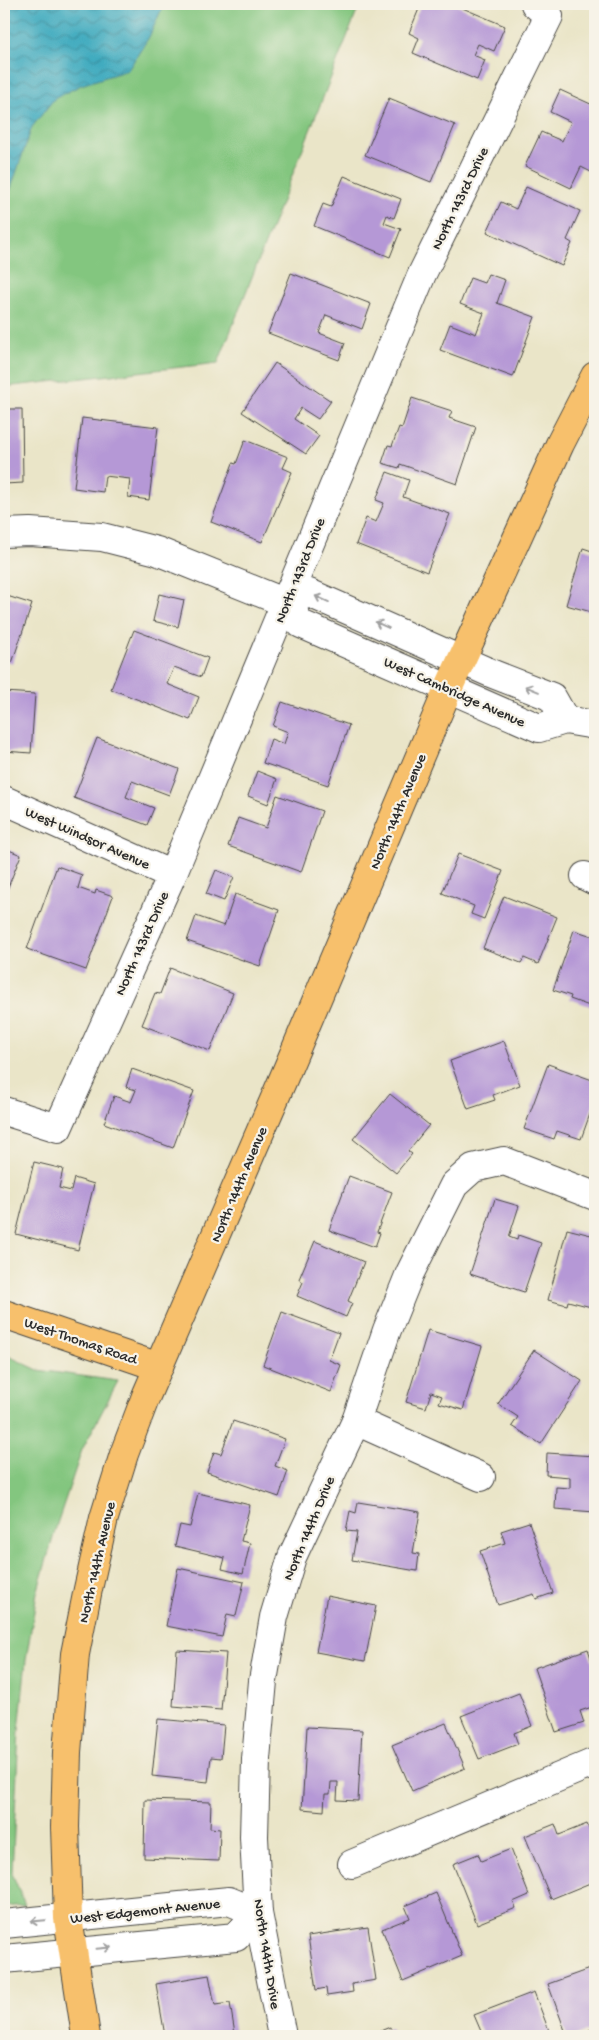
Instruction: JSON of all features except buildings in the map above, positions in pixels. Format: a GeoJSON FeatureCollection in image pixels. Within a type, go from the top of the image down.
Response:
{"type":"FeatureCollection","features":[{"type":"Feature","properties":{"kind":"main road","name":"North 144th Avenue"},"geometry":{"type":"LineString","coordinates":[[86,2036],[68,1918],[67,1752],[75,1654],[104,1518],[124,1454],[159,1367],[449,688],[560,444],[595,376]]}},
{"type":"Feature","properties":{"kind":"main road","name":"West Thomas Road"},"geometry":{"type":"LineString","coordinates":[[4,1314],[159,1367]]}},
{"type":"Feature","properties":{"kind":"street","name":"North 143rd Drive"},"geometry":{"type":"LineString","coordinates":[[4,1111],[58,1128],[172,875],[422,274],[542,10]]}},
{"type":"Feature","properties":{"kind":"street"},"geometry":{"type":"LineString","coordinates":[[4,533],[30,532],[102,537],[158,551],[286,602]]}},
{"type":"Feature","properties":{"kind":"street","name":"West Cambridge Avenue"},"geometry":{"type":"LineString","coordinates":[[566,720],[552,697],[309,593],[286,602],[301,624],[539,728],[566,720],[595,725]]}},
{"type":"Feature","properties":{"kind":"street"},"geometry":{"type":"LineString","coordinates":[[345,642],[358,615]]}},
{"type":"Feature","properties":{"kind":"street","name":"West Windsor Avenue"},"geometry":{"type":"LineString","coordinates":[[4,800],[172,875]]}},
{"type":"Feature","properties":{"kind":"street","name":"North 144th Drive"},"geometry":{"type":"LineString","coordinates":[[282,2036],[258,1913],[254,1838],[256,1759],[263,1682],[274,1617],[292,1557],[356,1421],[387,1330],[410,1273],[454,1185],[473,1168],[504,1161],[595,1196]]}},
{"type":"Feature","properties":{"kind":"street"},"geometry":{"type":"LineString","coordinates":[[356,1421],[481,1478]]}},
{"type":"Feature","properties":{"kind":"street"},"geometry":{"type":"LineString","coordinates":[[352,1864],[595,1762]]}},
{"type":"Feature","properties":{"kind":"street","name":"West Edgemont Avenue"},"geometry":{"type":"LineString","coordinates":[[4,1924],[229,1901],[258,1913]]}},
{"type":"Feature","properties":{"kind":"street"},"geometry":{"type":"LineString","coordinates":[[4,1959],[72,1951],[236,1937],[258,1913]]}},
{"type":"Feature","properties":{"kind":"green space"},"geometry":{"type":"Polygon","coordinates":[[[4,4],[360,4],[218,363],[4,387],[4,4]]]}},
{"type":"Feature","properties":{"kind":"green space"},"geometry":{"type":"Polygon","coordinates":[[[4,1354],[38,1370],[118,1381],[82,1450],[57,1524],[37,1593],[26,1660],[19,1731],[12,1873],[25,1905],[4,1907],[4,1354]]]}},
{"type":"Feature","properties":{"kind":"water"},"geometry":{"type":"Polygon","coordinates":[[[4,4],[164,4],[149,37],[128,70],[81,85],[54,99],[32,127],[4,208],[4,4]]]}}]}
